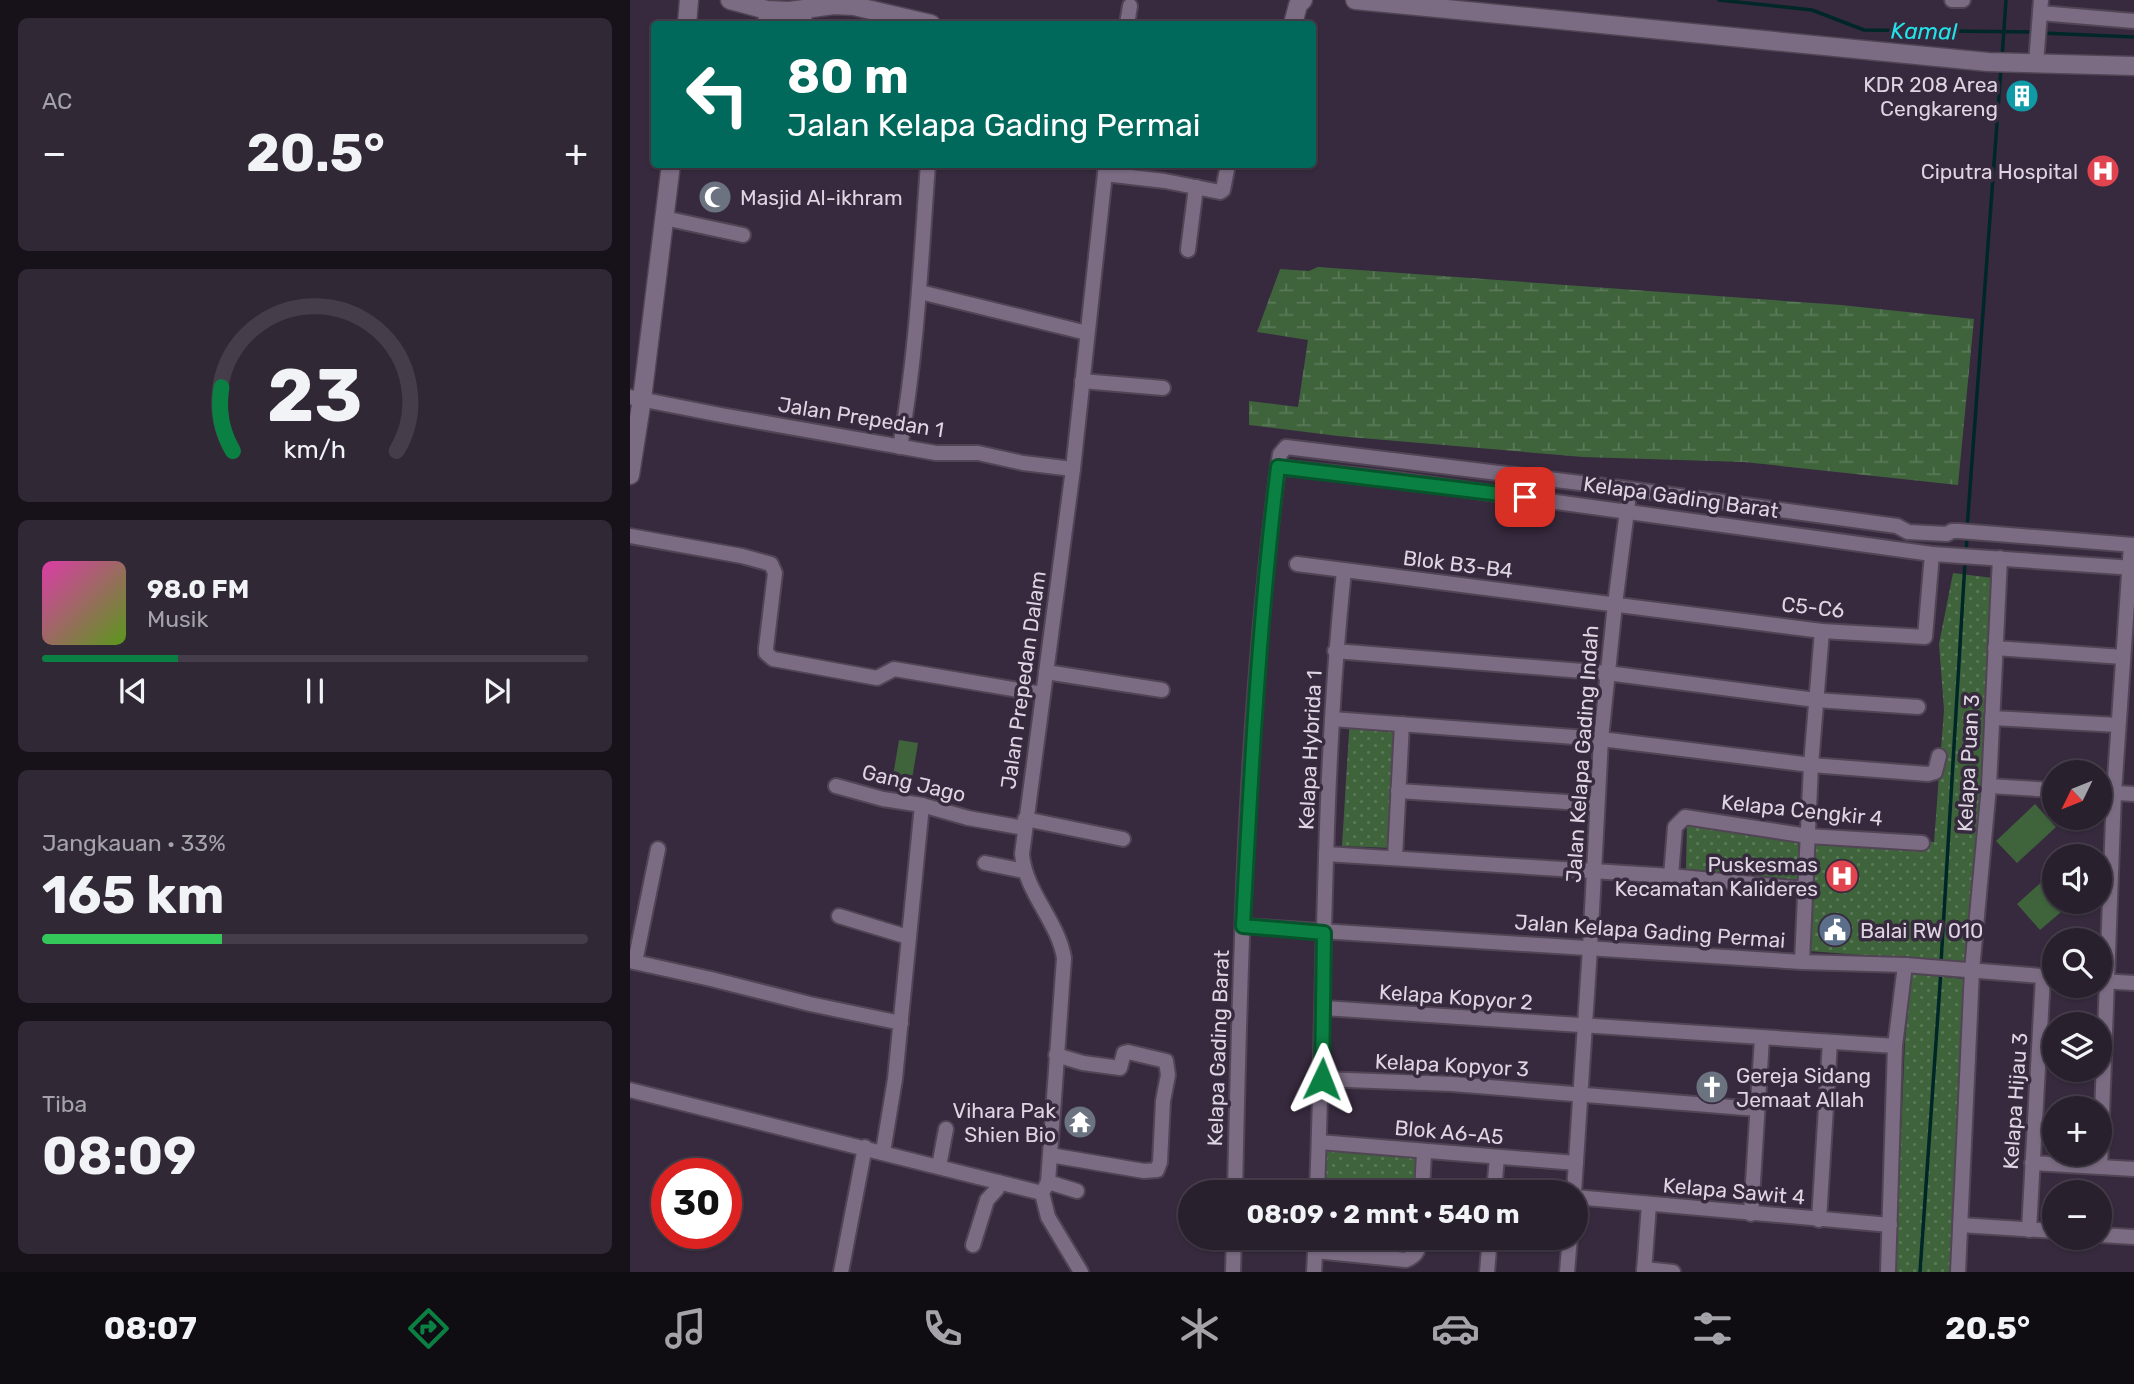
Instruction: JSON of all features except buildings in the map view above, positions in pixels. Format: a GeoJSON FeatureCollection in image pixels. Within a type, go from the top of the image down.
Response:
{"type":"FeatureCollection","features":[{"type":"Feature","properties":{"kind":"street"},"geometry":{"type":"LineString","coordinates":[[687,21],[689,0]]}},
{"type":"Feature","properties":{"kind":"street"},"geometry":{"type":"LineString","coordinates":[[730,0],[766,17],[804,17],[834,5],[854,6],[918,21]]}},
{"type":"Feature","properties":{"kind":"street"},"geometry":{"type":"LineString","coordinates":[[1355,0],[1988,62],[2036,58],[2134,66]]}},
{"type":"Feature","properties":{"kind":"street"},"geometry":{"type":"LineString","coordinates":[[1952,0],[1963,0]]}},
{"type":"Feature","properties":{"kind":"street"},"geometry":{"type":"LineString","coordinates":[[1294,21],[1298,2]]}},
{"type":"Feature","properties":{"kind":"street"},"geometry":{"type":"LineString","coordinates":[[1128,21],[1130,6]]}},
{"type":"Feature","properties":{"kind":"street"},"geometry":{"type":"LineString","coordinates":[[2036,58],[2040,13],[2134,21]]}},
{"type":"Feature","properties":{"kind":"street"},"geometry":{"type":"LineString","coordinates":[[630,475],[636,398],[670,168]]}},
{"type":"Feature","properties":{"kind":"street"},"geometry":{"type":"LineString","coordinates":[[900,446],[912,382],[928,168]]}},
{"type":"Feature","properties":{"kind":"street"},"geometry":{"type":"LineString","coordinates":[[1105,169],[1222,192],[1227,168]]}},
{"type":"Feature","properties":{"kind":"street","name":"Jalan Prepedan Dalam"},"geometry":{"type":"LineString","coordinates":[[1081,1272],[1048,1217],[1045,1188],[1050,1155],[1063,952],[1024,871],[1022,854],[1073,468],[1105,169]]}},
{"type":"Feature","properties":{"kind":"street"},"geometry":{"type":"LineString","coordinates":[[1188,250],[1196,187]]}},
{"type":"Feature","properties":{"kind":"street"},"geometry":{"type":"LineString","coordinates":[[664,218],[743,234]]}},
{"type":"Feature","properties":{"kind":"street"},"geometry":{"type":"LineString","coordinates":[[920,292],[1087,333]]}},
{"type":"Feature","properties":{"kind":"street"},"geometry":{"type":"LineString","coordinates":[[1082,381],[1163,388]]}},
{"type":"Feature","properties":{"kind":"street","name":"Jalan Prepedan 1"},"geometry":{"type":"LineString","coordinates":[[636,398],[936,453],[978,453],[1023,463],[1073,468]]}},
{"type":"Feature","properties":{"kind":"street"},"geometry":{"type":"LineString","coordinates":[[1278,467],[1282,450],[1295,447],[1897,526],[1908,532],[1992,533],[2132,545],[2118,725],[2112,762]]}},
{"type":"Feature","properties":{"kind":"street","name":"Kelapa Gading Barat"},"geometry":{"type":"LineString","coordinates":[[1235,1180],[1243,926],[1256,679],[1266,558],[1278,467],[1397,480],[1933,554],[2131,568]]}},
{"type":"Feature","properties":{"kind":"street","name":"Jalan Kelapa Gading Indah"},"geometry":{"type":"LineString","coordinates":[[1575,1180],[1601,740],[1629,489]]}},
{"type":"Feature","properties":{"kind":"street"},"geometry":{"type":"LineString","coordinates":[[630,536],[742,556],[771,564],[775,571],[766,653],[774,659],[877,678],[894,669],[1042,694]]}},
{"type":"Feature","properties":{"kind":"street","name":"C5-C6"},"geometry":{"type":"LineString","coordinates":[[1615,604],[1822,631],[1926,637],[1933,554]]}},
{"type":"Feature","properties":{"kind":"street","name":"Kelapa Puan 3"},"geometry":{"type":"LineString","coordinates":[[1958,1272],[1972,970],[1989,786],[1995,648],[1993,558]]}},
{"type":"Feature","properties":{"kind":"street","name":"Blok B3-B4"},"geometry":{"type":"LineString","coordinates":[[1297,564],[1615,604]]}},
{"type":"Feature","properties":{"kind":"street","name":"Kelapa Hybrida 1"},"geometry":{"type":"LineString","coordinates":[[1317,1180],[1326,854],[1335,651],[1344,571]]}},
{"type":"Feature","properties":{"kind":"street"},"geometry":{"type":"LineString","coordinates":[[1802,962],[1811,765],[1822,631]]}},
{"type":"Feature","properties":{"kind":"street"},"geometry":{"type":"LineString","coordinates":[[1995,648],[2123,657]]}},
{"type":"Feature","properties":{"kind":"street"},"geometry":{"type":"LineString","coordinates":[[1335,651],[1607,673],[1816,700],[1918,707]]}},
{"type":"Feature","properties":{"kind":"street"},"geometry":{"type":"LineString","coordinates":[[1045,672],[1162,690]]}},
{"type":"Feature","properties":{"kind":"street"},"geometry":{"type":"LineString","coordinates":[[1992,718],[2118,725]]}},
{"type":"Feature","properties":{"kind":"street"},"geometry":{"type":"LineString","coordinates":[[1332,719],[1601,740],[1811,765],[1931,774],[1937,768],[1939,756]]}},
{"type":"Feature","properties":{"kind":"street"},"geometry":{"type":"LineString","coordinates":[[1395,857],[1402,724]]}},
{"type":"Feature","properties":{"kind":"street","name":"Gang Jago"},"geometry":{"type":"LineString","coordinates":[[836,786],[968,818],[1123,839]]}},
{"type":"Feature","properties":{"kind":"street"},"geometry":{"type":"LineString","coordinates":[[1989,786],[2042,789]]}},
{"type":"Feature","properties":{"kind":"street"},"geometry":{"type":"LineString","coordinates":[[1398,791],[1597,804]]}},
{"type":"Feature","properties":{"kind":"street"},"geometry":{"type":"LineString","coordinates":[[2112,793],[2134,794]]}},
{"type":"Feature","properties":{"kind":"street"},"geometry":{"type":"LineString","coordinates":[[883,1152],[895,1079],[922,805]]}},
{"type":"Feature","properties":{"kind":"street","name":"Kelapa Cengkir 4"},"geometry":{"type":"LineString","coordinates":[[1671,876],[1675,827],[1685,817],[1808,836],[1922,844]]}},
{"type":"Feature","properties":{"kind":"street"},"geometry":{"type":"LineString","coordinates":[[2105,928],[2106,830]]}},
{"type":"Feature","properties":{"kind":"street"},"geometry":{"type":"LineString","coordinates":[[658,849],[632,962],[901,1023]]}},
{"type":"Feature","properties":{"kind":"street"},"geometry":{"type":"LineString","coordinates":[[1326,854],[1671,876],[1804,889]]}},
{"type":"Feature","properties":{"kind":"street"},"geometry":{"type":"LineString","coordinates":[[985,863],[1024,871]]}},
{"type":"Feature","properties":{"kind":"street"},"geometry":{"type":"LineString","coordinates":[[839,916],[908,937]]}},
{"type":"Feature","properties":{"kind":"street","name":"Jalan Kelapa Gading Permai"},"geometry":{"type":"LineString","coordinates":[[1243,926],[2042,975]]}},
{"type":"Feature","properties":{"kind":"street"},"geometry":{"type":"LineString","coordinates":[[1888,1272],[1895,1046],[1905,965]]}},
{"type":"Feature","properties":{"kind":"street"},"geometry":{"type":"LineString","coordinates":[[2112,982],[2134,983]]}},
{"type":"Feature","properties":{"kind":"street","name":"Kelapa Hijau 3"},"geometry":{"type":"LineString","coordinates":[[2029,1230],[2032,1163],[2047,998]]}},
{"type":"Feature","properties":{"kind":"street"},"geometry":{"type":"LineString","coordinates":[[2101,1167],[2104,998]]}},
{"type":"Feature","properties":{"kind":"street","name":"Kelapa Kopyor 2"},"geometry":{"type":"LineString","coordinates":[[1324,1009],[1895,1046]]}},
{"type":"Feature","properties":{"kind":"street"},"geometry":{"type":"LineString","coordinates":[[1751,1214],[1762,1038]]}},
{"type":"Feature","properties":{"kind":"street"},"geometry":{"type":"LineString","coordinates":[[1819,1220],[1830,1042]]}},
{"type":"Feature","properties":{"kind":"street"},"geometry":{"type":"LineString","coordinates":[[1050,1155],[1155,1171],[1160,1162],[1163,1101],[1168,1075],[1166,1061],[1128,1052],[1124,1053],[1120,1068],[1083,1063],[1056,1055]]}},
{"type":"Feature","properties":{"kind":"street","name":"Kelapa Kopyor 3"},"geometry":{"type":"LineString","coordinates":[[1322,1079],[1452,1084],[1757,1109]]}},
{"type":"Feature","properties":{"kind":"street"},"geometry":{"type":"LineString","coordinates":[[630,1090],[998,1182],[1077,1191]]}},
{"type":"Feature","properties":{"kind":"street"},"geometry":{"type":"LineString","coordinates":[[939,1166],[946,1129]]}},
{"type":"Feature","properties":{"kind":"street","name":"Blok A6-A5"},"geometry":{"type":"LineString","coordinates":[[1319,1142],[1576,1163]]}},
{"type":"Feature","properties":{"kind":"street"},"geometry":{"type":"LineString","coordinates":[[841,1272],[865,1147]]}},
{"type":"Feature","properties":{"kind":"street"},"geometry":{"type":"LineString","coordinates":[[1423,1180],[1424,1152]]}},
{"type":"Feature","properties":{"kind":"street"},"geometry":{"type":"LineString","coordinates":[[1495,1180],[1497,1157]]}},
{"type":"Feature","properties":{"kind":"street"},"geometry":{"type":"LineString","coordinates":[[2032,1163],[2134,1169]]}},
{"type":"Feature","properties":{"kind":"street"},"geometry":{"type":"LineString","coordinates":[[973,1245],[987,1200],[997,1189],[998,1182]]}},
{"type":"Feature","properties":{"kind":"street","name":"Kelapa Sawit 4"},"geometry":{"type":"LineString","coordinates":[[1588,1198],[1890,1225]]}},
{"type":"Feature","properties":{"kind":"street"},"geometry":{"type":"LineString","coordinates":[[1649,1204],[1644,1271],[1674,1272]]}},
{"type":"Feature","properties":{"kind":"street"},"geometry":{"type":"LineString","coordinates":[[1961,1225],[2042,1231]]}},
{"type":"Feature","properties":{"kind":"street"},"geometry":{"type":"LineString","coordinates":[[2112,1236],[2134,1237]]}},
{"type":"Feature","properties":{"kind":"street"},"geometry":{"type":"LineString","coordinates":[[1234,1250],[1234,1272]]}},
{"type":"Feature","properties":{"kind":"street"},"geometry":{"type":"LineString","coordinates":[[1314,1272],[1315,1250]]}},
{"type":"Feature","properties":{"kind":"street"},"geometry":{"type":"LineString","coordinates":[[1349,1250],[1406,1260],[1414,1257],[1419,1250]]}},
{"type":"Feature","properties":{"kind":"street"},"geometry":{"type":"LineString","coordinates":[[1487,1272],[1489,1250]]}},
{"type":"Feature","properties":{"kind":"street"},"geometry":{"type":"LineString","coordinates":[[1567,1272],[1569,1250]]}},
{"type":"Feature","properties":{"kind":"green space"},"geometry":{"type":"Polygon","coordinates":[[[1318,267],[1841,305],[1974,319],[1958,485],[1744,462],[1583,457],[1338,436],[1249,425],[1249,401],[1298,407],[1308,340],[1257,332],[1280,269],[1309,271],[1318,267]]]}},
{"type":"Feature","properties":{"kind":"green space"},"geometry":{"type":"Polygon","coordinates":[[[1953,573],[2001,579],[1992,715],[1965,963],[1809,951],[1812,834],[1934,842],[1944,710],[1939,644],[1953,573]]]}},
{"type":"Feature","properties":{"kind":"green space"},"geometry":{"type":"Polygon","coordinates":[[[1350,717],[1396,718],[1391,848],[1342,846],[1350,717]]]}},
{"type":"Feature","properties":{"kind":"green space"},"geometry":{"type":"Polygon","coordinates":[[[899,740],[918,743],[912,779],[893,776],[899,740]]]}},
{"type":"Feature","properties":{"kind":"green space"},"geometry":{"type":"Polygon","coordinates":[[[2035,804],[2042,812],[2042,830],[2053,830],[2017,863],[1996,841],[2035,804]]]}},
{"type":"Feature","properties":{"kind":"green space"},"geometry":{"type":"Polygon","coordinates":[[[1687,823],[1798,832],[1799,881],[1686,870],[1687,823]]]}},
{"type":"Feature","properties":{"kind":"green space"},"geometry":{"type":"Polygon","coordinates":[[[2042,882],[2042,914],[2059,914],[2040,930],[2017,904],[2042,882]]]}},
{"type":"Feature","properties":{"kind":"green space"},"geometry":{"type":"Polygon","coordinates":[[[1912,974],[1964,979],[1952,1272],[1895,1272],[1905,1041],[1912,974]]]}},
{"type":"Feature","properties":{"kind":"green space"},"geometry":{"type":"Polygon","coordinates":[[[1327,1149],[1418,1156],[1417,1180],[1326,1180],[1327,1149]]]}},
{"type":"Feature","properties":{"kind":"waterway","name":"Kamal"},"geometry":{"type":"LineString","coordinates":[[1719,0],[1812,10],[1864,30],[2034,32]]}},
{"type":"Feature","properties":{"kind":"waterway","name":"Kamal"},"geometry":{"type":"LineString","coordinates":[[2002,58],[2006,0]]}},
{"type":"Feature","properties":{"kind":"waterway","name":"Kamal"},"geometry":{"type":"LineString","coordinates":[[2042,33],[2134,37]]}},
{"type":"Feature","properties":{"kind":"waterway"},"geometry":{"type":"LineString","coordinates":[[1967,529],[2001,69]]}},
{"type":"Feature","properties":{"kind":"waterway"},"geometry":{"type":"LineString","coordinates":[[1966,554],[1967,537]]}},
{"type":"Feature","properties":{"kind":"waterway"},"geometry":{"type":"LineString","coordinates":[[1941,963],[1965,562]]}},
{"type":"Feature","properties":{"kind":"waterway"},"geometry":{"type":"LineString","coordinates":[[1920,1272],[1941,970]]}},
{"type":"Feature","properties":{"kind":"place","name":"KDR 208 Area Cengkareng"},"geometry":{"type":"Point","coordinates":[2022,96]}},
{"type":"Feature","properties":{"kind":"place","name":"Ciputra Hospital"},"geometry":{"type":"Point","coordinates":[2103,171]}},
{"type":"Feature","properties":{"kind":"place","name":"Masjid Al-ikhram"},"geometry":{"type":"Point","coordinates":[715,197]}},
{"type":"Feature","properties":{"kind":"place","name":"Puskesmas Kecamatan Kalideres"},"geometry":{"type":"Point","coordinates":[1842,876]}},
{"type":"Feature","properties":{"kind":"place","name":"Balai RW 010"},"geometry":{"type":"Point","coordinates":[1835,930]}},
{"type":"Feature","properties":{"kind":"place","name":"Gereja Sidang Jemaat Allah"},"geometry":{"type":"Point","coordinates":[1712,1087]}},
{"type":"Feature","properties":{"kind":"place","name":"Vihara Pak Shien Bio"},"geometry":{"type":"Point","coordinates":[1080,1122]}},
{"type":"Feature","properties":{"kind":"route"},"geometry":{"type":"LineString","coordinates":[[1322,1079],[1324,933],[1243,926],[1256,679],[1266,558],[1278,467],[1525,497]]}}]}
